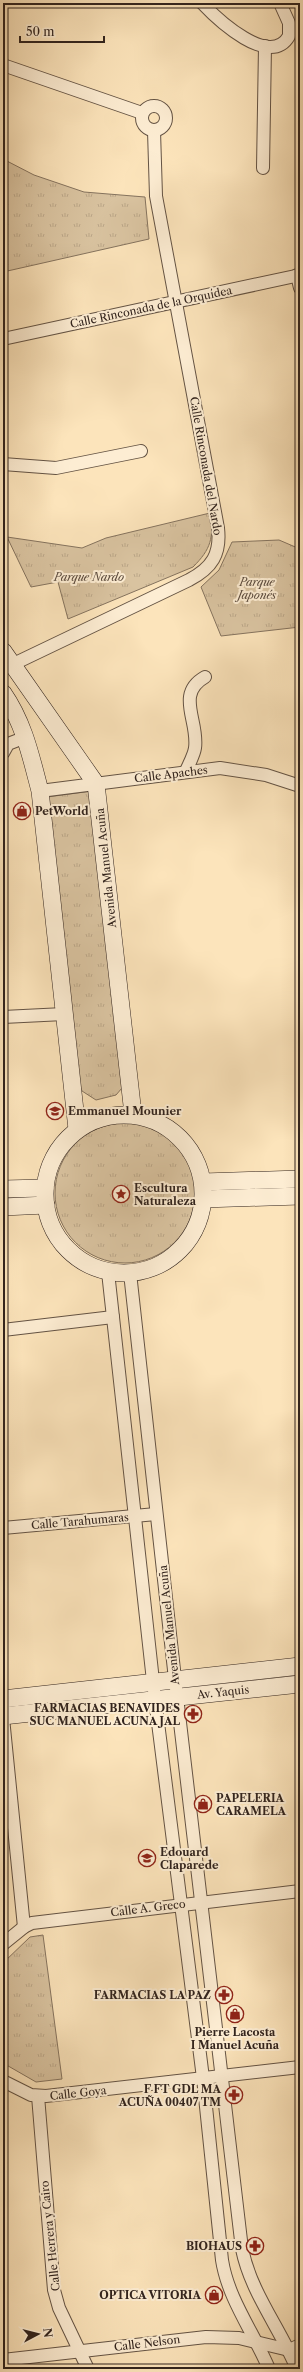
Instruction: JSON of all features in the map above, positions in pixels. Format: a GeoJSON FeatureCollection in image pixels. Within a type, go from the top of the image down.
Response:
{"type":"FeatureCollection","features":[{"type":"Feature","properties":{"kind":"street"},"geometry":{"type":"LineString","coordinates":[[202,3],[216,19],[236,33],[265,46],[277,46],[286,41],[289,36],[289,23],[280,3]]}},
{"type":"Feature","properties":{"kind":"street"},"geometry":{"type":"LineString","coordinates":[[263,168],[265,46]]}},
{"type":"Feature","properties":{"kind":"street"},"geometry":{"type":"LineString","coordinates":[[3,65],[142,113]]}},
{"type":"Feature","properties":{"kind":"street"},"geometry":{"type":"LineString","coordinates":[[155,106],[162,108],[166,115],[166,123],[161,129],[154,131],[146,129],[142,122],[142,113],[147,108],[155,106]]}},
{"type":"Feature","properties":{"kind":"street","name":"Calle Rinconada del Nardo"},"geometry":{"type":"LineString","coordinates":[[6,661],[203,573],[211,565],[217,553],[220,541],[218,528],[156,196],[154,131]]}},
{"type":"Feature","properties":{"kind":"street"},"geometry":{"type":"LineString","coordinates":[[299,275],[300,288]]}},
{"type":"Feature","properties":{"kind":"street","name":"Calle Rinconada de la Orquídea"},"geometry":{"type":"LineString","coordinates":[[3,339],[299,275]]}},
{"type":"Feature","properties":{"kind":"street"},"geometry":{"type":"LineString","coordinates":[[3,464],[56,468],[140,451]]}},
{"type":"Feature","properties":{"kind":"street","name":"Avenida Manuel Acuña"},"geometry":{"type":"LineString","coordinates":[[6,661],[96,784],[133,1114]]}},
{"type":"Feature","properties":{"kind":"street"},"geometry":{"type":"LineString","coordinates":[[186,771],[195,748],[189,699],[191,690],[195,683],[205,677]]}},
{"type":"Feature","properties":{"kind":"street"},"geometry":{"type":"LineString","coordinates":[[3,693],[17,717],[26,737],[40,791],[77,1129]]}},
{"type":"Feature","properties":{"kind":"street"},"geometry":{"type":"LineString","coordinates":[[3,753],[8,744],[26,737]]}},
{"type":"Feature","properties":{"kind":"street","name":"Calle Apaches"},"geometry":{"type":"LineString","coordinates":[[40,791],[186,771],[229,768],[266,775],[300,786]]}},
{"type":"Feature","properties":{"kind":"street"},"geometry":{"type":"LineString","coordinates":[[3,1017],[64,1014]]}},
{"type":"Feature","properties":{"kind":"street"},"geometry":{"type":"LineString","coordinates":[[121,1114],[133,1114],[162,1123],[185,1142],[199,1168],[203,1182],[204,1199],[196,1227],[180,1250],[157,1266],[130,1273],[108,1272],[82,1261],[67,1248],[54,1231],[46,1205],[45,1188],[47,1174],[58,1149],[77,1129],[98,1118],[121,1114]]}},
{"type":"Feature","properties":{"kind":"street"},"geometry":{"type":"LineString","coordinates":[[203,1182],[300,1179]]}},
{"type":"Feature","properties":{"kind":"street"},"geometry":{"type":"LineString","coordinates":[[3,1189],[45,1188]]}},
{"type":"Feature","properties":{"kind":"street"},"geometry":{"type":"LineString","coordinates":[[204,1199],[300,1196]]}},
{"type":"Feature","properties":{"kind":"street"},"geometry":{"type":"LineString","coordinates":[[3,1207],[46,1205]]}},
{"type":"Feature","properties":{"kind":"street","name":"Avenida Manuel Acuña"},"geometry":{"type":"LineString","coordinates":[[108,1272],[153,1683],[203,2078],[224,2275],[229,2288],[258,2342],[269,2369]]}},
{"type":"Feature","properties":{"kind":"street","name":"Avenida Manuel Acuña"},"geometry":{"type":"LineString","coordinates":[[130,1273],[176,1688],[246,2267],[253,2284],[295,2347],[297,2369]]}},
{"type":"Feature","properties":{"kind":"street"},"geometry":{"type":"LineString","coordinates":[[3,1330],[113,1317]]}},
{"type":"Feature","properties":{"kind":"street","name":"Calle Tarahumaras"},"geometry":{"type":"LineString","coordinates":[[3,1528],[156,1514]]}},
{"type":"Feature","properties":{"kind":"street","name":"Av. Yaquis"},"geometry":{"type":"LineString","coordinates":[[3,1717],[155,1700],[176,1688],[300,1666]]}},
{"type":"Feature","properties":{"kind":"street","name":"Av. Yaquis"},"geometry":{"type":"LineString","coordinates":[[3,1699],[153,1683],[176,1688],[300,1684]]}},
{"type":"Feature","properties":{"kind":"street"},"geometry":{"type":"LineString","coordinates":[[3,1717],[24,1927]]}},
{"type":"Feature","properties":{"kind":"street","name":"Calle A. Greco"},"geometry":{"type":"LineString","coordinates":[[3,1944],[24,1927],[43,1922],[300,1890]]}},
{"type":"Feature","properties":{"kind":"street","name":"Calle Goya"},"geometry":{"type":"LineString","coordinates":[[3,2081],[24,2093],[38,2096],[60,2096],[300,2067]]}},
{"type":"Feature","properties":{"kind":"street","name":"Calle Herrera y Cairo"},"geometry":{"type":"LineString","coordinates":[[38,2096],[54,2290],[59,2308],[88,2369]]}},
{"type":"Feature","properties":{"kind":"street","name":"Calle Nelson"},"geometry":{"type":"LineString","coordinates":[[3,2360],[206,2337],[231,2338],[295,2347]]}},
{"type":"Feature","properties":{"kind":"green space"},"geometry":{"type":"Polygon","coordinates":[[[3,159],[34,175],[84,192],[145,197],[149,239],[3,272],[3,159]]]}},
{"type":"Feature","properties":{"kind":"green space","name":"Parque Nardo"},"geometry":{"type":"Polygon","coordinates":[[[210,513],[212,529],[210,543],[204,554],[193,567],[68,619],[58,582],[31,587],[7,537],[82,548],[106,538],[210,513]]]}},
{"type":"Feature","properties":{"kind":"green space","name":"Parque Japonés"},"geometry":{"type":"Polygon","coordinates":[[[279,540],[300,549],[300,627],[221,636],[201,587],[219,570],[232,542],[279,540]]]}},
{"type":"Feature","properties":{"kind":"green space"},"geometry":{"type":"Polygon","coordinates":[[[92,791],[122,1088],[116,1095],[96,1100],[82,1091],[78,1082],[47,797],[92,791]]]}},
{"type":"Feature","properties":{"kind":"green space"},"geometry":{"type":"Polygon","coordinates":[[[132,1123],[152,1128],[175,1143],[190,1166],[194,1179],[194,1207],[190,1220],[175,1243],[152,1258],[139,1262],[118,1263],[98,1258],[75,1243],[60,1220],[56,1207],[55,1186],[60,1166],[75,1143],[98,1128],[111,1124],[132,1123]]]}},
{"type":"Feature","properties":{"kind":"green space"},"geometry":{"type":"Polygon","coordinates":[[[43,1935],[62,2079],[36,2082],[3,2063],[3,1963],[30,1937],[43,1935]]]}},
{"type":"Feature","properties":{"kind":"place","name":"PetWorld"},"geometry":{"type":"Point","coordinates":[22,811]}},
{"type":"Feature","properties":{"kind":"place","name":"Emmanuel Mounier"},"geometry":{"type":"Point","coordinates":[55,1111]}},
{"type":"Feature","properties":{"kind":"place","name":"Escultura Naturaleza"},"geometry":{"type":"Point","coordinates":[121,1194]}},
{"type":"Feature","properties":{"kind":"place","name":"FARMACIAS BENAVIDES SUC MANUEL ACUNA JAL"},"geometry":{"type":"Point","coordinates":[193,1714]}},
{"type":"Feature","properties":{"kind":"place","name":"PAPELERIA CARAMELA"},"geometry":{"type":"Point","coordinates":[203,1804]}},
{"type":"Feature","properties":{"kind":"place","name":"Edouard Claparede"},"geometry":{"type":"Point","coordinates":[147,1858]}},
{"type":"Feature","properties":{"kind":"place","name":"FARMACIAS LA PAZ"},"geometry":{"type":"Point","coordinates":[224,1995]}},
{"type":"Feature","properties":{"kind":"place","name":"Pierre Lacosta I Manuel Acuña"},"geometry":{"type":"Point","coordinates":[235,2014]}},
{"type":"Feature","properties":{"kind":"place","name":"F FT GDL MA ACUÑA 00407 TM"},"geometry":{"type":"Point","coordinates":[234,2095]}},
{"type":"Feature","properties":{"kind":"place","name":"BIOHAUS"},"geometry":{"type":"Point","coordinates":[255,2246]}},
{"type":"Feature","properties":{"kind":"place","name":"OPTICA VITORIA"},"geometry":{"type":"Point","coordinates":[214,2295]}}]}
